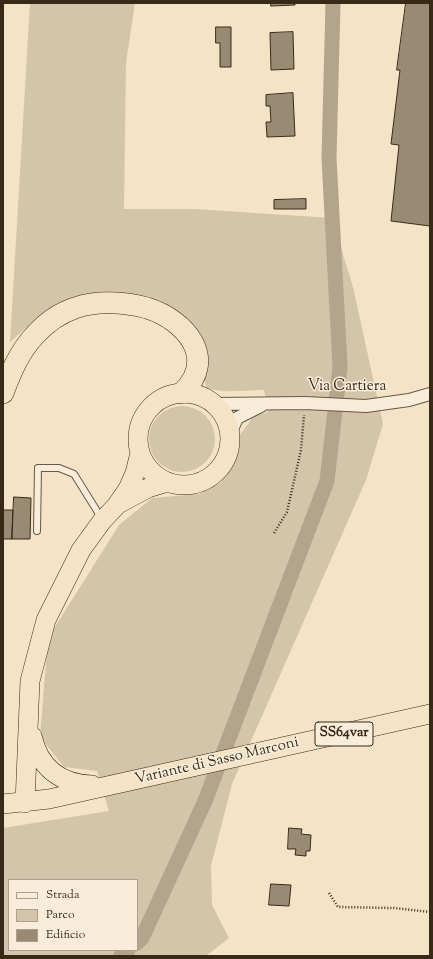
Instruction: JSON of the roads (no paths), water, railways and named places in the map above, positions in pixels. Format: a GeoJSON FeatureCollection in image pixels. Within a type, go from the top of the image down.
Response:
{"type":"FeatureCollection","features":[{"type":"Feature","properties":{"kind":"highway"},"geometry":{"type":"LineString","coordinates":[[3,393],[18,357],[35,335],[45,326],[58,316],[75,308],[108,303],[127,304],[148,308],[172,321],[187,333],[196,349],[198,367],[192,383],[182,393]]}},
{"type":"Feature","properties":{"kind":"highway"},"geometry":{"type":"LineString","coordinates":[[12,804],[28,718],[30,682],[46,620],[81,550],[102,521],[117,505],[135,473],[140,452],[140,425],[147,412],[156,402],[169,396],[182,393],[204,398],[214,404],[223,414],[230,434],[228,454],[221,467],[210,477],[197,483],[183,485],[168,482],[156,475],[146,465],[140,452]]}},
{"type":"Feature","properties":{"kind":"highway"},"geometry":{"type":"LineString","coordinates":[[117,505],[148,488],[168,482]]}},
{"type":"Feature","properties":{"kind":"highway","name":"Variante di Sasso Marconi"},"geometry":{"type":"LineString","coordinates":[[12,804],[109,786],[430,714]]}},
{"type":"Feature","properties":{"kind":"highway"},"geometry":{"type":"LineString","coordinates":[[28,718],[37,753],[42,762],[68,781],[109,786]]}},
{"type":"Feature","properties":{"kind":"street","name":"Via Cartiera"},"geometry":{"type":"LineString","coordinates":[[214,404],[319,403],[366,406],[409,400],[430,394]]}},
{"type":"Feature","properties":{"kind":"street","name":"Via Cartiera"},"geometry":{"type":"LineString","coordinates":[[230,434],[237,418],[264,404]]}},
{"type":"Feature","properties":{"kind":"lane"},"geometry":{"type":"LineString","coordinates":[[37,531],[38,468],[59,468],[74,474],[102,521]]}},
{"type":"Feature","properties":{"kind":"waterway"},"geometry":{"type":"LineString","coordinates":[[138,942],[142,938],[205,801],[327,481],[340,367],[329,158],[333,3]]}},
{"type":"Feature","properties":{"kind":"waterway"},"geometry":{"type":"LineString","coordinates":[[121,956],[127,951]]}}]}
